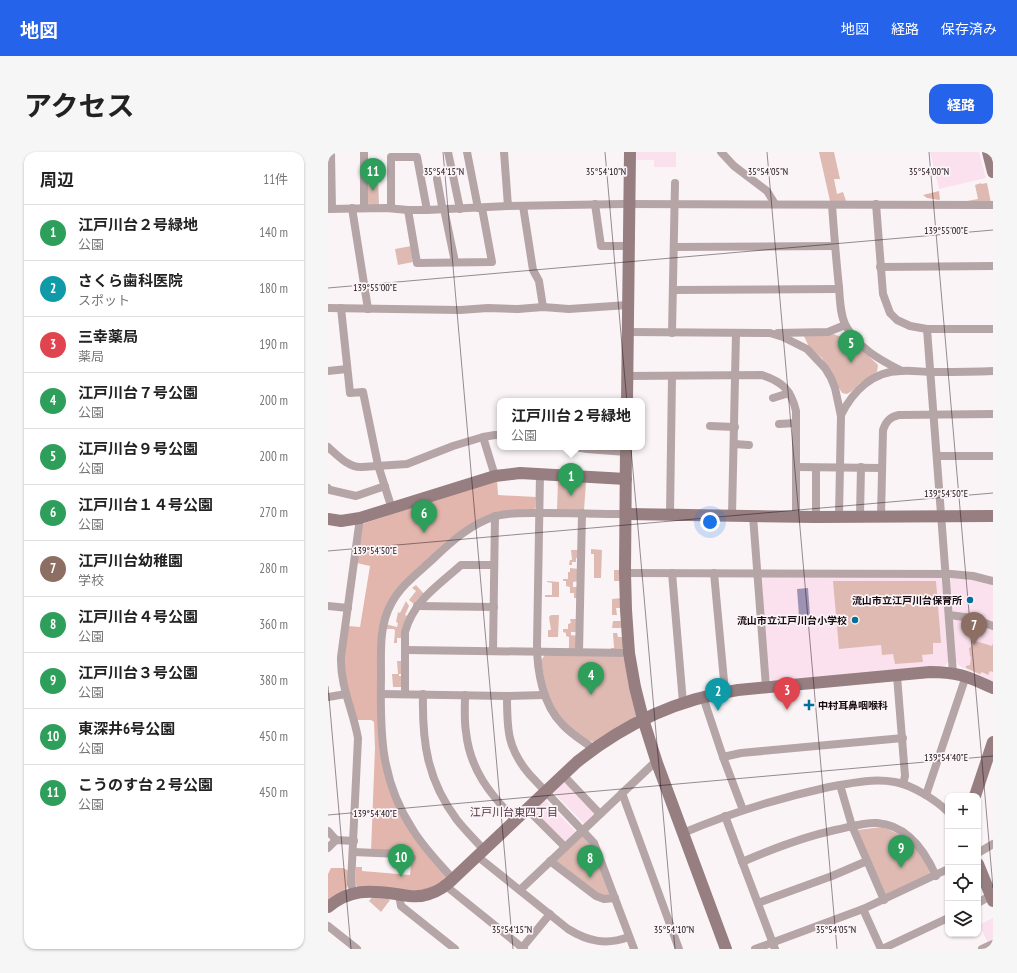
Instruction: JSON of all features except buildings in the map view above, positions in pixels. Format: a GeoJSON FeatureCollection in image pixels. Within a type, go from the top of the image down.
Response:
{"type":"FeatureCollection","features":[{"type":"Feature","properties":{"kind":"street"},"geometry":{"type":"LineString","coordinates":[[331,152],[330,209],[391,208],[427,210],[595,204],[993,205]]}},
{"type":"Feature","properties":{"kind":"street"},"geometry":{"type":"LineString","coordinates":[[364,152],[364,208]]}},
{"type":"Feature","properties":{"kind":"street"},"geometry":{"type":"LineString","coordinates":[[448,152],[460,209]]}},
{"type":"Feature","properties":{"kind":"street"},"geometry":{"type":"LineString","coordinates":[[408,210],[417,263],[492,262],[467,152]]}},
{"type":"Feature","properties":{"kind":"street"},"geometry":{"type":"LineString","coordinates":[[504,152],[508,206]]}},
{"type":"Feature","properties":{"kind":"street"},"geometry":{"type":"LineString","coordinates":[[627,398],[630,152]]}},
{"type":"Feature","properties":{"kind":"street"},"geometry":{"type":"LineString","coordinates":[[721,152],[734,166],[767,191],[775,204]]}},
{"type":"Feature","properties":{"kind":"street"},"geometry":{"type":"LineString","coordinates":[[988,152],[993,172]]}},
{"type":"Feature","properties":{"kind":"street"},"geometry":{"type":"LineString","coordinates":[[391,208],[391,157],[417,157],[427,210]]}},
{"type":"Feature","properties":{"kind":"street"},"geometry":{"type":"LineString","coordinates":[[437,179],[455,262]]}},
{"type":"Feature","properties":{"kind":"street"},"geometry":{"type":"LineString","coordinates":[[672,333],[675,183]]}},
{"type":"Feature","properties":{"kind":"street"},"geometry":{"type":"LineString","coordinates":[[595,204],[601,246],[629,246]]}},
{"type":"Feature","properties":{"kind":"street"},"geometry":{"type":"LineString","coordinates":[[876,204],[883,294],[890,313],[897,320],[910,326],[927,329],[993,329]]}},
{"type":"Feature","properties":{"kind":"street"},"geometry":{"type":"LineString","coordinates":[[832,205],[840,304],[845,325],[870,353],[900,370]]}},
{"type":"Feature","properties":{"kind":"street"},"geometry":{"type":"LineString","coordinates":[[523,206],[533,270],[539,281],[544,307]]}},
{"type":"Feature","properties":{"kind":"street"},"geometry":{"type":"LineString","coordinates":[[352,208],[368,308]]}},
{"type":"Feature","properties":{"kind":"street"},"geometry":{"type":"LineString","coordinates":[[674,247],[835,246]]}},
{"type":"Feature","properties":{"kind":"street"},"geometry":{"type":"LineString","coordinates":[[880,267],[993,266]]}},
{"type":"Feature","properties":{"kind":"street"},"geometry":{"type":"LineString","coordinates":[[674,290],[839,289]]}},
{"type":"Feature","properties":{"kind":"street"},"geometry":{"type":"LineString","coordinates":[[328,308],[460,310],[544,307],[570,309],[628,306]]}},
{"type":"Feature","properties":{"kind":"street"},"geometry":{"type":"LineString","coordinates":[[341,308],[350,393],[363,392],[378,465],[392,509]]}},
{"type":"Feature","properties":{"kind":"street"},"geometry":{"type":"LineString","coordinates":[[628,332],[828,332],[845,325]]}},
{"type":"Feature","properties":{"kind":"street"},"geometry":{"type":"LineString","coordinates":[[927,329],[953,673]]}},
{"type":"Feature","properties":{"kind":"street"},"geometry":{"type":"LineString","coordinates":[[732,515],[736,333]]}},
{"type":"Feature","properties":{"kind":"street"},"geometry":{"type":"LineString","coordinates":[[770,333],[783,337],[807,349],[818,359],[831,378],[837,394],[841,416],[839,516]]}},
{"type":"Feature","properties":{"kind":"street"},"geometry":{"type":"LineString","coordinates":[[328,371],[347,369]]}},
{"type":"Feature","properties":{"kind":"street"},"geometry":{"type":"LineString","coordinates":[[841,416],[852,395],[867,382],[880,374],[900,370],[931,372],[993,372]]}},
{"type":"Feature","properties":{"kind":"street"},"geometry":{"type":"LineString","coordinates":[[628,376],[762,375],[775,379],[783,386],[794,401],[796,423],[796,516]]}},
{"type":"Feature","properties":{"kind":"street"},"geometry":{"type":"LineString","coordinates":[[670,515],[672,376]]}},
{"type":"Feature","properties":{"kind":"street"},"geometry":{"type":"LineString","coordinates":[[773,398],[789,393]]}},
{"type":"Feature","properties":{"kind":"street"},"geometry":{"type":"LineString","coordinates":[[881,516],[883,430],[888,420],[893,416],[899,415],[993,414]]}},
{"type":"Feature","properties":{"kind":"street"},"geometry":{"type":"LineString","coordinates":[[779,424],[796,423]]}},
{"type":"Feature","properties":{"kind":"street"},"geometry":{"type":"LineString","coordinates":[[710,426],[734,427]]}},
{"type":"Feature","properties":{"kind":"street"},"geometry":{"type":"LineString","coordinates":[[328,447],[355,468],[378,465],[407,464],[453,446],[483,437],[497,435]]}},
{"type":"Feature","properties":{"kind":"street"},"geometry":{"type":"LineString","coordinates":[[483,437],[495,476]]}},
{"type":"Feature","properties":{"kind":"street"},"geometry":{"type":"LineString","coordinates":[[734,444],[749,445]]}},
{"type":"Feature","properties":{"kind":"street"},"geometry":{"type":"LineString","coordinates":[[626,450],[624,573],[629,653],[643,719],[657,763],[726,949]]}},
{"type":"Feature","properties":{"kind":"street"},"geometry":{"type":"LineString","coordinates":[[937,456],[993,456]]}},
{"type":"Feature","properties":{"kind":"street"},"geometry":{"type":"LineString","coordinates":[[796,467],[882,468]]}},
{"type":"Feature","properties":{"kind":"street"},"geometry":{"type":"LineString","coordinates":[[860,516],[861,467]]}},
{"type":"Feature","properties":{"kind":"street"},"geometry":{"type":"LineString","coordinates":[[816,468],[816,516]]}},
{"type":"Feature","properties":{"kind":"street"},"geometry":{"type":"LineString","coordinates":[[328,519],[341,521],[360,518],[495,476],[515,473],[626,479]]}},
{"type":"Feature","properties":{"kind":"street"},"geometry":{"type":"LineString","coordinates":[[540,474],[538,513],[537,652],[544,695],[561,724],[573,735],[594,748]]}},
{"type":"Feature","properties":{"kind":"street"},"geometry":{"type":"LineString","coordinates":[[328,488],[330,490],[356,496],[385,486]]}},
{"type":"Feature","properties":{"kind":"street"},"geometry":{"type":"LineString","coordinates":[[550,914],[522,949],[449,882],[412,829],[404,814],[392,788],[385,762],[380,725],[382,629],[386,616],[396,595],[456,538],[495,516],[509,514],[582,513],[753,516],[993,516]]}},
{"type":"Feature","properties":{"kind":"street"},"geometry":{"type":"LineString","coordinates":[[580,652],[582,513]]}},
{"type":"Feature","properties":{"kind":"street"},"geometry":{"type":"LineString","coordinates":[[493,651],[495,516]]}},
{"type":"Feature","properties":{"kind":"street"},"geometry":{"type":"LineString","coordinates":[[753,516],[766,687]]}},
{"type":"Feature","properties":{"kind":"street"},"geometry":{"type":"LineString","coordinates":[[354,893],[351,884],[358,745],[354,719],[340,669],[360,518]]}},
{"type":"Feature","properties":{"kind":"street"},"geometry":{"type":"LineString","coordinates":[[405,694],[406,650],[404,643],[411,615],[416,606],[461,565],[494,565]]}},
{"type":"Feature","properties":{"kind":"street"},"geometry":{"type":"LineString","coordinates":[[624,573],[946,574],[973,576],[993,581]]}},
{"type":"Feature","properties":{"kind":"street"},"geometry":{"type":"LineString","coordinates":[[672,573],[683,703]]}},
{"type":"Feature","properties":{"kind":"street"},"geometry":{"type":"LineString","coordinates":[[714,573],[724,692]]}},
{"type":"Feature","properties":{"kind":"street"},"geometry":{"type":"LineString","coordinates":[[328,606],[348,608]]}},
{"type":"Feature","properties":{"kind":"street"},"geometry":{"type":"LineString","coordinates":[[416,606],[494,607]]}},
{"type":"Feature","properties":{"kind":"street"},"geometry":{"type":"LineString","coordinates":[[949,616],[972,618],[993,626]]}},
{"type":"Feature","properties":{"kind":"street"},"geometry":{"type":"LineString","coordinates":[[406,650],[629,653]]}},
{"type":"Feature","properties":{"kind":"street"},"geometry":{"type":"LineString","coordinates":[[328,907],[338,900],[354,893],[370,891],[399,895],[422,896],[435,892],[449,882],[563,775],[594,748],[643,719],[683,703],[724,692],[930,672],[953,673],[966,676],[993,688]]}},
{"type":"Feature","properties":{"kind":"street"},"geometry":{"type":"LineString","coordinates":[[897,676],[905,776],[903,784]]}},
{"type":"Feature","properties":{"kind":"street"},"geometry":{"type":"LineString","coordinates":[[926,795],[966,676]]}},
{"type":"Feature","properties":{"kind":"street"},"geometry":{"type":"LineString","coordinates":[[328,697],[346,694]]}},
{"type":"Feature","properties":{"kind":"street"},"geometry":{"type":"LineString","coordinates":[[381,694],[507,696],[544,695]]}},
{"type":"Feature","properties":{"kind":"street"},"geometry":{"type":"LineString","coordinates":[[423,694],[424,735],[429,763],[436,785],[480,853],[520,890],[568,929],[582,938],[610,941],[629,937]]}},
{"type":"Feature","properties":{"kind":"street"},"geometry":{"type":"LineString","coordinates":[[465,695],[467,740],[478,773],[491,794],[515,820]]}},
{"type":"Feature","properties":{"kind":"street"},"geometry":{"type":"LineString","coordinates":[[507,696],[507,727],[512,746],[517,757],[525,769],[545,792],[594,843],[634,949]]}},
{"type":"Feature","properties":{"kind":"street"},"geometry":{"type":"LineString","coordinates":[[703,697],[743,810]]}},
{"type":"Feature","properties":{"kind":"street"},"geometry":{"type":"LineString","coordinates":[[723,757],[741,753],[902,738]]}},
{"type":"Feature","properties":{"kind":"street"},"geometry":{"type":"LineString","coordinates":[[976,793],[993,742]]}},
{"type":"Feature","properties":{"kind":"street"},"geometry":{"type":"LineString","coordinates":[[520,890],[652,765],[657,763]]}},
{"type":"Feature","properties":{"kind":"street"},"geometry":{"type":"LineString","coordinates":[[563,775],[600,814]]}},
{"type":"Feature","properties":{"kind":"street"},"geometry":{"type":"LineString","coordinates":[[683,833],[725,816],[794,795],[871,780],[890,781],[903,784],[933,798],[945,809]]}},
{"type":"Feature","properties":{"kind":"street"},"geometry":{"type":"LineString","coordinates":[[840,785],[852,826],[884,900]]}},
{"type":"Feature","properties":{"kind":"street"},"geometry":{"type":"LineString","coordinates":[[622,793],[679,949]]}},
{"type":"Feature","properties":{"kind":"street"},"geometry":{"type":"LineString","coordinates":[[527,809],[565,847]]}},
{"type":"Feature","properties":{"kind":"street"},"geometry":{"type":"LineString","coordinates":[[725,816],[774,946]]}},
{"type":"Feature","properties":{"kind":"street"},"geometry":{"type":"LineString","coordinates":[[742,862],[793,841],[852,826],[877,823],[888,826],[905,834],[920,847],[936,876]]}},
{"type":"Feature","properties":{"kind":"street"},"geometry":{"type":"LineString","coordinates":[[328,831],[336,840],[354,841]]}},
{"type":"Feature","properties":{"kind":"street"},"geometry":{"type":"LineString","coordinates":[[328,848],[336,840]]}},
{"type":"Feature","properties":{"kind":"street"},"geometry":{"type":"LineString","coordinates":[[981,851],[993,844]]}},
{"type":"Feature","properties":{"kind":"street"},"geometry":{"type":"LineString","coordinates":[[353,852],[400,854],[412,858]]}},
{"type":"Feature","properties":{"kind":"street"},"geometry":{"type":"LineString","coordinates":[[550,861],[596,896],[604,899],[615,898]]}},
{"type":"Feature","properties":{"kind":"street"},"geometry":{"type":"LineString","coordinates":[[758,903],[832,876],[867,861]]}},
{"type":"Feature","properties":{"kind":"street"},"geometry":{"type":"LineString","coordinates":[[978,865],[992,897],[981,902]]}},
{"type":"Feature","properties":{"kind":"street"},"geometry":{"type":"LineString","coordinates":[[755,949],[774,946],[884,900],[945,871]]}},
{"type":"Feature","properties":{"kind":"street"},"geometry":{"type":"LineString","coordinates":[[399,895],[401,906],[455,949]]}},
{"type":"Feature","properties":{"kind":"street"},"geometry":{"type":"LineString","coordinates":[[863,909],[881,949],[945,919]]}},
{"type":"Feature","properties":{"kind":"street"},"geometry":{"type":"LineString","coordinates":[[328,926],[357,949]]}},
{"type":"Feature","properties":{"kind":"street"},"geometry":{"type":"LineString","coordinates":[[982,949],[993,944]]}},
{"type":"Feature","properties":{"kind":"shaded area"},"geometry":{"type":"Polygon","coordinates":[[[634,152],[676,152],[676,167],[654,167],[654,160],[634,160],[634,152]]]}},
{"type":"Feature","properties":{"kind":"shaded area"},"geometry":{"type":"Polygon","coordinates":[[[819,152],[834,152],[840,179],[834,179],[837,194],[843,192],[846,201],[830,201],[819,152]]]}},
{"type":"Feature","properties":{"kind":"shaded area"},"geometry":{"type":"Polygon","coordinates":[[[930,152],[979,152],[986,178],[939,189],[930,152]]]}},
{"type":"Feature","properties":{"kind":"shaded area"},"geometry":{"type":"Polygon","coordinates":[[[378,178],[379,205],[369,205],[367,203],[367,179],[378,178]]]}},
{"type":"Feature","properties":{"kind":"shaded area"},"geometry":{"type":"Polygon","coordinates":[[[987,183],[991,203],[967,201],[978,199],[975,185],[987,183]]]}},
{"type":"Feature","properties":{"kind":"shaded area"},"geometry":{"type":"Polygon","coordinates":[[[939,191],[939,200],[927,198],[923,195],[939,191]]]}},
{"type":"Feature","properties":{"kind":"shaded area"},"geometry":{"type":"Polygon","coordinates":[[[411,246],[413,262],[398,265],[395,249],[411,246]]]}},
{"type":"Feature","properties":{"kind":"shaded area"},"geometry":{"type":"Polygon","coordinates":[[[833,334],[853,341],[878,365],[877,372],[847,394],[842,393],[822,358],[809,347],[804,336],[833,334]]]}},
{"type":"Feature","properties":{"kind":"shaded area"},"geometry":{"type":"Polygon","coordinates":[[[497,480],[498,495],[536,497],[535,508],[532,511],[475,523],[387,606],[378,721],[390,788],[446,875],[446,879],[424,891],[358,888],[355,884],[356,867],[362,867],[362,871],[410,875],[412,855],[371,851],[375,748],[374,722],[371,720],[357,720],[343,670],[348,626],[360,627],[370,566],[357,563],[362,525],[497,480]]]}},
{"type":"Feature","properties":{"kind":"shaded area"},"geometry":{"type":"Polygon","coordinates":[[[558,480],[586,482],[584,510],[557,510],[558,480]]]}},
{"type":"Feature","properties":{"kind":"shaded area"},"geometry":{"type":"Polygon","coordinates":[[[429,505],[435,510],[419,513],[415,508],[429,505]]]}},
{"type":"Feature","properties":{"kind":"shaded area"},"geometry":{"type":"Polygon","coordinates":[[[591,549],[602,550],[601,578],[594,578],[594,554],[591,554],[591,549]]]}},
{"type":"Feature","properties":{"kind":"shaded area"},"geometry":{"type":"Polygon","coordinates":[[[571,550],[579,550],[579,558],[576,558],[576,562],[572,562],[572,565],[569,565],[570,560],[572,560],[571,550]]]}},
{"type":"Feature","properties":{"kind":"shaded area"},"geometry":{"type":"Polygon","coordinates":[[[570,568],[579,569],[579,581],[573,582],[573,587],[578,587],[578,598],[574,598],[574,593],[570,593],[570,587],[566,586],[566,581],[563,581],[563,579],[568,579],[568,572],[570,572],[570,568]]]}},
{"type":"Feature","properties":{"kind":"shaded area"},"geometry":{"type":"Polygon","coordinates":[[[614,570],[621,570],[621,581],[614,581],[614,570]]]}},
{"type":"Feature","properties":{"kind":"shaded area","name":"流山市立江戸川台小学校"},"geometry":{"type":"Polygon","coordinates":[[[764,576],[943,578],[949,661],[945,666],[774,682],[769,678],[761,578],[764,576]]]}},
{"type":"Feature","properties":{"kind":"shaded area","name":"流山市立江戸川台保育所"},"geometry":{"type":"Polygon","coordinates":[[[952,576],[993,583],[993,623],[952,612],[949,578],[952,576]]]}},
{"type":"Feature","properties":{"kind":"shaded area"},"geometry":{"type":"Polygon","coordinates":[[[547,581],[559,582],[559,597],[545,597],[545,595],[552,595],[552,583],[547,581]]]}},
{"type":"Feature","properties":{"kind":"shaded area"},"geometry":{"type":"Polygon","coordinates":[[[833,581],[936,581],[941,643],[933,643],[933,654],[922,655],[923,662],[895,664],[893,654],[882,655],[881,645],[839,649],[833,581]]]}},
{"type":"Feature","properties":{"kind":"shaded area"},"geometry":{"type":"Polygon","coordinates":[[[416,585],[425,595],[415,605],[409,600],[416,591],[412,588],[416,585]]]}},
{"type":"Feature","properties":{"kind":"shaded area"},"geometry":{"type":"Polygon","coordinates":[[[808,588],[810,615],[799,616],[797,589],[808,588]]]}},
{"type":"Feature","properties":{"kind":"shaded area"},"geometry":{"type":"Polygon","coordinates":[[[622,598],[622,608],[616,608],[617,615],[612,615],[612,599],[622,598]]]}},
{"type":"Feature","properties":{"kind":"shaded area"},"geometry":{"type":"Polygon","coordinates":[[[406,601],[409,606],[405,615],[408,616],[403,638],[397,638],[397,643],[394,643],[395,631],[394,629],[384,629],[385,624],[397,627],[398,623],[396,622],[398,612],[400,613],[406,601]]]}},
{"type":"Feature","properties":{"kind":"shaded area"},"geometry":{"type":"Polygon","coordinates":[[[551,615],[559,615],[558,637],[548,637],[548,630],[551,630],[549,617],[551,615]]]}},
{"type":"Feature","properties":{"kind":"shaded area"},"geometry":{"type":"Polygon","coordinates":[[[955,618],[964,619],[993,628],[993,681],[959,666],[956,661],[953,621],[955,618]]]}},
{"type":"Feature","properties":{"kind":"shaded area"},"geometry":{"type":"Polygon","coordinates":[[[570,619],[578,619],[578,632],[571,632],[571,635],[577,636],[578,647],[575,649],[568,649],[569,637],[563,632],[563,629],[568,629],[568,624],[571,623],[570,619]]]}},
{"type":"Feature","properties":{"kind":"shaded area"},"geometry":{"type":"Polygon","coordinates":[[[613,621],[622,621],[623,628],[612,628],[613,621]]]}},
{"type":"Feature","properties":{"kind":"shaded area"},"geometry":{"type":"Polygon","coordinates":[[[613,633],[617,633],[618,637],[624,637],[625,645],[621,650],[611,650],[611,648],[614,648],[613,633]]]}},
{"type":"Feature","properties":{"kind":"shaded area"},"geometry":{"type":"Polygon","coordinates":[[[972,640],[992,646],[993,643],[993,672],[990,671],[988,675],[982,672],[980,674],[966,668],[966,666],[970,665],[971,657],[969,648],[971,647],[972,640]]]}},
{"type":"Feature","properties":{"kind":"shaded area"},"geometry":{"type":"Polygon","coordinates":[[[545,655],[622,656],[626,660],[638,713],[633,720],[596,742],[586,739],[561,718],[551,701],[547,691],[541,660],[545,655]]]}},
{"type":"Feature","properties":{"kind":"shaded area"},"geometry":{"type":"Polygon","coordinates":[[[397,661],[402,661],[402,674],[399,674],[399,676],[402,676],[401,687],[393,687],[392,674],[398,674],[397,661]]]}},
{"type":"Feature","properties":{"kind":"shaded area"},"geometry":{"type":"Polygon","coordinates":[[[563,781],[566,781],[595,813],[595,816],[585,825],[552,791],[563,781]]]}},
{"type":"Feature","properties":{"kind":"shaded area"},"geometry":{"type":"Polygon","coordinates":[[[544,799],[577,833],[566,843],[534,812],[534,809],[544,799]]]}},
{"type":"Feature","properties":{"kind":"shaded area"},"geometry":{"type":"Polygon","coordinates":[[[882,827],[910,841],[914,845],[926,862],[931,876],[885,896],[857,830],[882,827]]]}},
{"type":"Feature","properties":{"kind":"shaded area"},"geometry":{"type":"Polygon","coordinates":[[[580,836],[583,836],[592,847],[609,894],[608,897],[603,897],[556,862],[556,859],[580,836]]]}},
{"type":"Feature","properties":{"kind":"shaded area"},"geometry":{"type":"Polygon","coordinates":[[[331,868],[343,868],[349,871],[349,878],[345,891],[328,902],[328,874],[331,868]]]}},
{"type":"Feature","properties":{"kind":"shaded area"},"geometry":{"type":"Polygon","coordinates":[[[374,895],[385,897],[390,900],[381,912],[369,901],[374,895]]]}},
{"type":"Feature","properties":{"kind":"shaded area"},"geometry":{"type":"Polygon","coordinates":[[[993,918],[993,940],[988,943],[981,929],[981,924],[993,918]]]}},
{"type":"Feature","properties":{"kind":"place","name":"こうのす台２号公園"},"geometry":{"type":"Point","coordinates":[373,191]}},
{"type":"Feature","properties":{"kind":"place","name":"江戸川台９号公園"},"geometry":{"type":"Point","coordinates":[851,363]}},
{"type":"Feature","properties":{"kind":"place","name":"江戸川台２号緑地"},"geometry":{"type":"Point","coordinates":[571,496]}},
{"type":"Feature","properties":{"kind":"place","name":"江戸川台１４号公園"},"geometry":{"type":"Point","coordinates":[424,533]}},
{"type":"Feature","properties":{"kind":"place","name":"流山市立江戸川台保育所"},"geometry":{"type":"Point","coordinates":[970,600]}},
{"type":"Feature","properties":{"kind":"place","name":"流山市立江戸川台小学校"},"geometry":{"type":"Point","coordinates":[855,620]}},
{"type":"Feature","properties":{"kind":"place","name":"江戸川台幼稚園"},"geometry":{"type":"Point","coordinates":[974,645]}},
{"type":"Feature","properties":{"kind":"place","name":"江戸川台７号公園"},"geometry":{"type":"Point","coordinates":[591,695]}},
{"type":"Feature","properties":{"kind":"place","name":"中村耳鼻咽喉科"},"geometry":{"type":"Point","coordinates":[809,705]}},
{"type":"Feature","properties":{"kind":"place","name":"三幸薬局"},"geometry":{"type":"Point","coordinates":[787,710]}},
{"type":"Feature","properties":{"kind":"place","name":"さくら歯科医院"},"geometry":{"type":"Point","coordinates":[718,711]}},
{"type":"Feature","properties":{"kind":"place","name":"江戸川台３号公園"},"geometry":{"type":"Point","coordinates":[901,868]}},
{"type":"Feature","properties":{"kind":"place","name":"東深井6号公園"},"geometry":{"type":"Point","coordinates":[401,877]}},
{"type":"Feature","properties":{"kind":"place","name":"江戸川台４号公園"},"geometry":{"type":"Point","coordinates":[590,878]}},
{"type":"Feature","properties":{"kind":"district","name":"江戸川台東四丁目"},"geometry":{"type":"Point","coordinates":[514,812]}}]}
